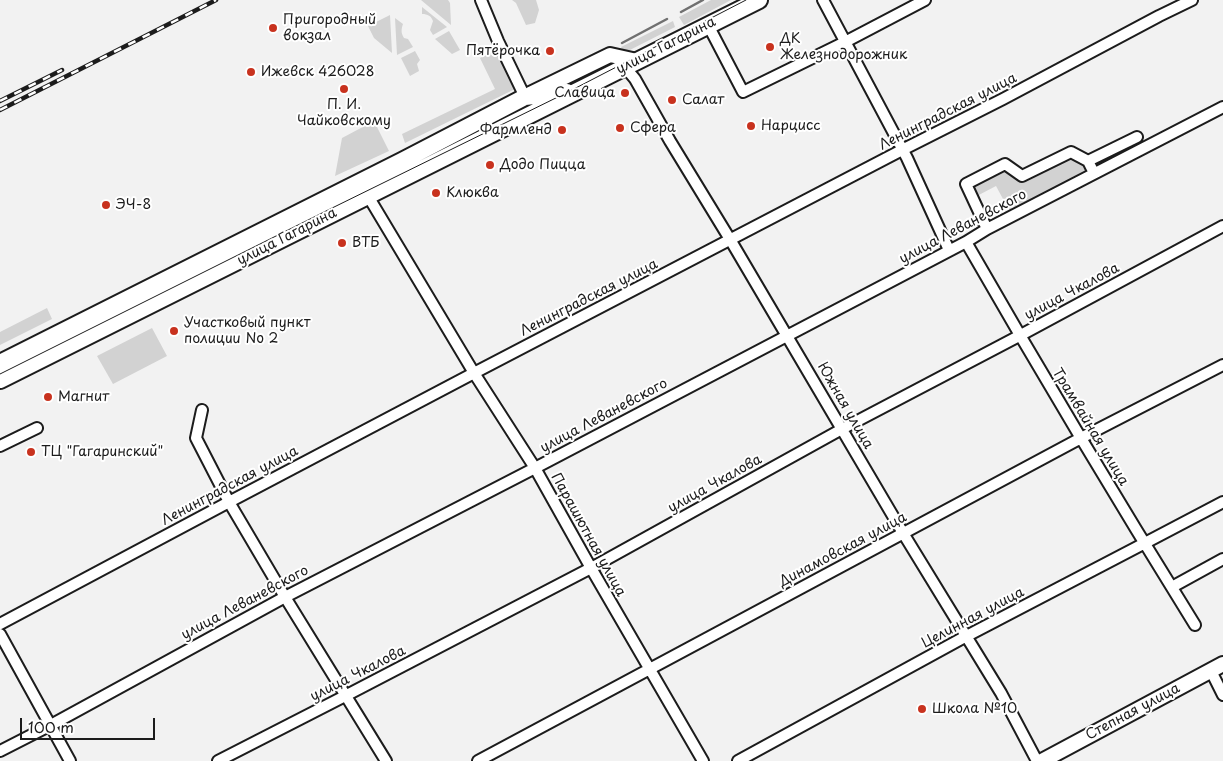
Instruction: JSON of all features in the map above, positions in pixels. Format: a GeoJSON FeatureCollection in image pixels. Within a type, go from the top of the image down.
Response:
{"type":"FeatureCollection","features":[{"type":"Feature","properties":{"kind":"main road","name":"улица Гагарина"},"geometry":{"type":"LineString","coordinates":[[0,380],[759,0]]}},
{"type":"Feature","properties":{"kind":"main road","name":"улица Гагарина"},"geometry":{"type":"LineString","coordinates":[[0,363],[525,97],[574,92]]}},
{"type":"Feature","properties":{"kind":"street"},"geometry":{"type":"LineString","coordinates":[[481,0],[525,97],[610,55],[631,64]]}},
{"type":"Feature","properties":{"kind":"street"},"geometry":{"type":"LineString","coordinates":[[823,0],[902,150],[949,250]]}},
{"type":"Feature","properties":{"kind":"street"},"geometry":{"type":"LineString","coordinates":[[708,26],[743,92],[925,0]]}},
{"type":"Feature","properties":{"kind":"street","name":"Ленинградская улица"},"geometry":{"type":"LineString","coordinates":[[0,624],[474,373],[1192,0]]}},
{"type":"Feature","properties":{"kind":"street","name":"Южная улица"},"geometry":{"type":"LineString","coordinates":[[631,64],[635,79],[670,141],[731,240],[903,533],[1001,693],[1037,761]]}},
{"type":"Feature","properties":{"kind":"street","name":"улица Леваневского"},"geometry":{"type":"LineString","coordinates":[[0,751],[284,597],[535,468],[966,242],[987,229],[1223,107]]}},
{"type":"Feature","properties":{"kind":"street"},"geometry":{"type":"LineString","coordinates":[[1088,161],[1137,137]]}},
{"type":"Feature","properties":{"kind":"street"},"geometry":{"type":"LineString","coordinates":[[987,229],[966,184],[1005,164],[1022,176],[1071,152],[1088,161],[1094,173]]}},
{"type":"Feature","properties":{"kind":"street","name":"Парашютная улица"},"geometry":{"type":"LineString","coordinates":[[368,196],[474,373],[535,468],[649,670],[703,761]]}},
{"type":"Feature","properties":{"kind":"street","name":"улица Чкалова"},"geometry":{"type":"LineString","coordinates":[[218,761],[591,568],[842,429],[1223,226]]}},
{"type":"Feature","properties":{"kind":"street","name":"Трамвайная улица"},"geometry":{"type":"LineString","coordinates":[[966,242],[1080,438],[1195,624]]}},
{"type":"Feature","properties":{"kind":"street","name":"Динамовская улица"},"geometry":{"type":"LineString","coordinates":[[478,761],[1080,438],[1223,365]]}},
{"type":"Feature","properties":{"kind":"street"},"geometry":{"type":"LineString","coordinates":[[202,410],[196,438],[229,502],[284,597],[386,761]]}},
{"type":"Feature","properties":{"kind":"street"},"geometry":{"type":"LineString","coordinates":[[0,446],[37,428]]}},
{"type":"Feature","properties":{"kind":"street","name":"Целинная улица"},"geometry":{"type":"LineString","coordinates":[[738,761],[967,636],[1223,502]]}},
{"type":"Feature","properties":{"kind":"street"},"geometry":{"type":"LineString","coordinates":[[1172,587],[1223,559]]}},
{"type":"Feature","properties":{"kind":"street"},"geometry":{"type":"LineString","coordinates":[[0,634],[70,761]]}},
{"type":"Feature","properties":{"kind":"street"},"geometry":{"type":"LineString","coordinates":[[1217,667],[1223,695]]}},
{"type":"Feature","properties":{"kind":"street","name":"Степная улица"},"geometry":{"type":"LineString","coordinates":[[1042,761],[1217,667]]}},
{"type":"Feature","properties":{"kind":"shaded area"},"geometry":{"type":"Polygon","coordinates":[[[421,0],[448,0],[450,3],[451,25],[421,0]]]}},
{"type":"Feature","properties":{"kind":"shaded area"},"geometry":{"type":"Polygon","coordinates":[[[512,0],[536,0],[539,10],[535,23],[526,25],[516,3],[512,0]]]}},
{"type":"Feature","properties":{"kind":"shaded area"},"geometry":{"type":"Polygon","coordinates":[[[711,0],[731,0],[684,25],[679,17],[711,0]]]}},
{"type":"Feature","properties":{"kind":"shaded area"},"geometry":{"type":"Polygon","coordinates":[[[422,7],[447,27],[433,35],[430,30],[433,21],[426,14],[422,14],[422,7]]]}},
{"type":"Feature","properties":{"kind":"shaded area"},"geometry":{"type":"Polygon","coordinates":[[[390,15],[392,53],[374,38],[368,26],[390,15]]]}},
{"type":"Feature","properties":{"kind":"shaded area"},"geometry":{"type":"Polygon","coordinates":[[[395,18],[403,24],[403,36],[408,39],[413,47],[397,55],[395,18]]]}},
{"type":"Feature","properties":{"kind":"shaded area"},"geometry":{"type":"Polygon","coordinates":[[[673,21],[675,27],[624,53],[621,47],[673,21]]]}},
{"type":"Feature","properties":{"kind":"shaded area"},"geometry":{"type":"Polygon","coordinates":[[[449,31],[460,50],[452,54],[435,39],[449,31]]]}},
{"type":"Feature","properties":{"kind":"shaded area"},"geometry":{"type":"Polygon","coordinates":[[[496,50],[515,89],[405,143],[402,134],[495,89],[480,58],[496,50]]]}},
{"type":"Feature","properties":{"kind":"shaded area"},"geometry":{"type":"Polygon","coordinates":[[[415,51],[420,60],[417,64],[419,71],[410,76],[401,58],[415,51]]]}},
{"type":"Feature","properties":{"kind":"shaded area"},"geometry":{"type":"Polygon","coordinates":[[[374,121],[389,151],[335,176],[342,138],[374,121]]]}},
{"type":"Feature","properties":{"kind":"shaded area"},"geometry":{"type":"Polygon","coordinates":[[[1071,155],[1080,161],[1085,170],[1009,210],[996,186],[973,198],[969,187],[1006,167],[1030,178],[1071,155]]]}},
{"type":"Feature","properties":{"kind":"shaded area"},"geometry":{"type":"Polygon","coordinates":[[[47,308],[52,319],[0,345],[0,332],[47,308]]]}},
{"type":"Feature","properties":{"kind":"shaded area"},"geometry":{"type":"Polygon","coordinates":[[[152,328],[167,356],[113,384],[97,356],[152,328]]]}},
{"type":"Feature","properties":{"kind":"waterway"},"geometry":{"type":"LineString","coordinates":[[681,12],[703,0]]}},
{"type":"Feature","properties":{"kind":"waterway"},"geometry":{"type":"LineString","coordinates":[[622,43],[667,19]]}},
{"type":"Feature","properties":{"kind":"tram line"},"geometry":{"type":"LineString","coordinates":[[0,374],[568,92],[746,0]]}},
{"type":"Feature","properties":{"kind":"railway"},"geometry":{"type":"LineString","coordinates":[[0,110],[216,0]]}},
{"type":"Feature","properties":{"kind":"railway"},"geometry":{"type":"LineString","coordinates":[[0,101],[62,70]]}},
{"type":"Feature","properties":{"kind":"place","name":"Пригородный вокзал"},"geometry":{"type":"Point","coordinates":[273,28]}},
{"type":"Feature","properties":{"kind":"place","name":"ДК Железнодорожник"},"geometry":{"type":"Point","coordinates":[770,47]}},
{"type":"Feature","properties":{"kind":"place","name":"Пятёрочка"},"geometry":{"type":"Point","coordinates":[550,51]}},
{"type":"Feature","properties":{"kind":"place","name":"Ижевск 426028"},"geometry":{"type":"Point","coordinates":[251,72]}},
{"type":"Feature","properties":{"kind":"place","name":"П. И. Чайковскому"},"geometry":{"type":"Point","coordinates":[344,89]}},
{"type":"Feature","properties":{"kind":"place","name":"Славица"},"geometry":{"type":"Point","coordinates":[625,93]}},
{"type":"Feature","properties":{"kind":"place","name":"Салат"},"geometry":{"type":"Point","coordinates":[672,100]}},
{"type":"Feature","properties":{"kind":"place","name":"Нарцисс"},"geometry":{"type":"Point","coordinates":[751,126]}},
{"type":"Feature","properties":{"kind":"place","name":"Сфера"},"geometry":{"type":"Point","coordinates":[620,128]}},
{"type":"Feature","properties":{"kind":"place","name":"Фармленд"},"geometry":{"type":"Point","coordinates":[562,130]}},
{"type":"Feature","properties":{"kind":"place","name":"Додо Пицца"},"geometry":{"type":"Point","coordinates":[490,165]}},
{"type":"Feature","properties":{"kind":"place","name":"Клюква"},"geometry":{"type":"Point","coordinates":[436,193]}},
{"type":"Feature","properties":{"kind":"place","name":"ЭЧ-8"},"geometry":{"type":"Point","coordinates":[106,205]}},
{"type":"Feature","properties":{"kind":"place","name":"ВТБ"},"geometry":{"type":"Point","coordinates":[342,243]}},
{"type":"Feature","properties":{"kind":"place","name":"Участковый пункт полиции No 2"},"geometry":{"type":"Point","coordinates":[174,331]}},
{"type":"Feature","properties":{"kind":"place","name":"Магнит"},"geometry":{"type":"Point","coordinates":[48,397]}},
{"type":"Feature","properties":{"kind":"place","name":"ТЦ \"Гагаринский\""},"geometry":{"type":"Point","coordinates":[31,452]}},
{"type":"Feature","properties":{"kind":"place","name":"Школа №10"},"geometry":{"type":"Point","coordinates":[922,709]}}]}
